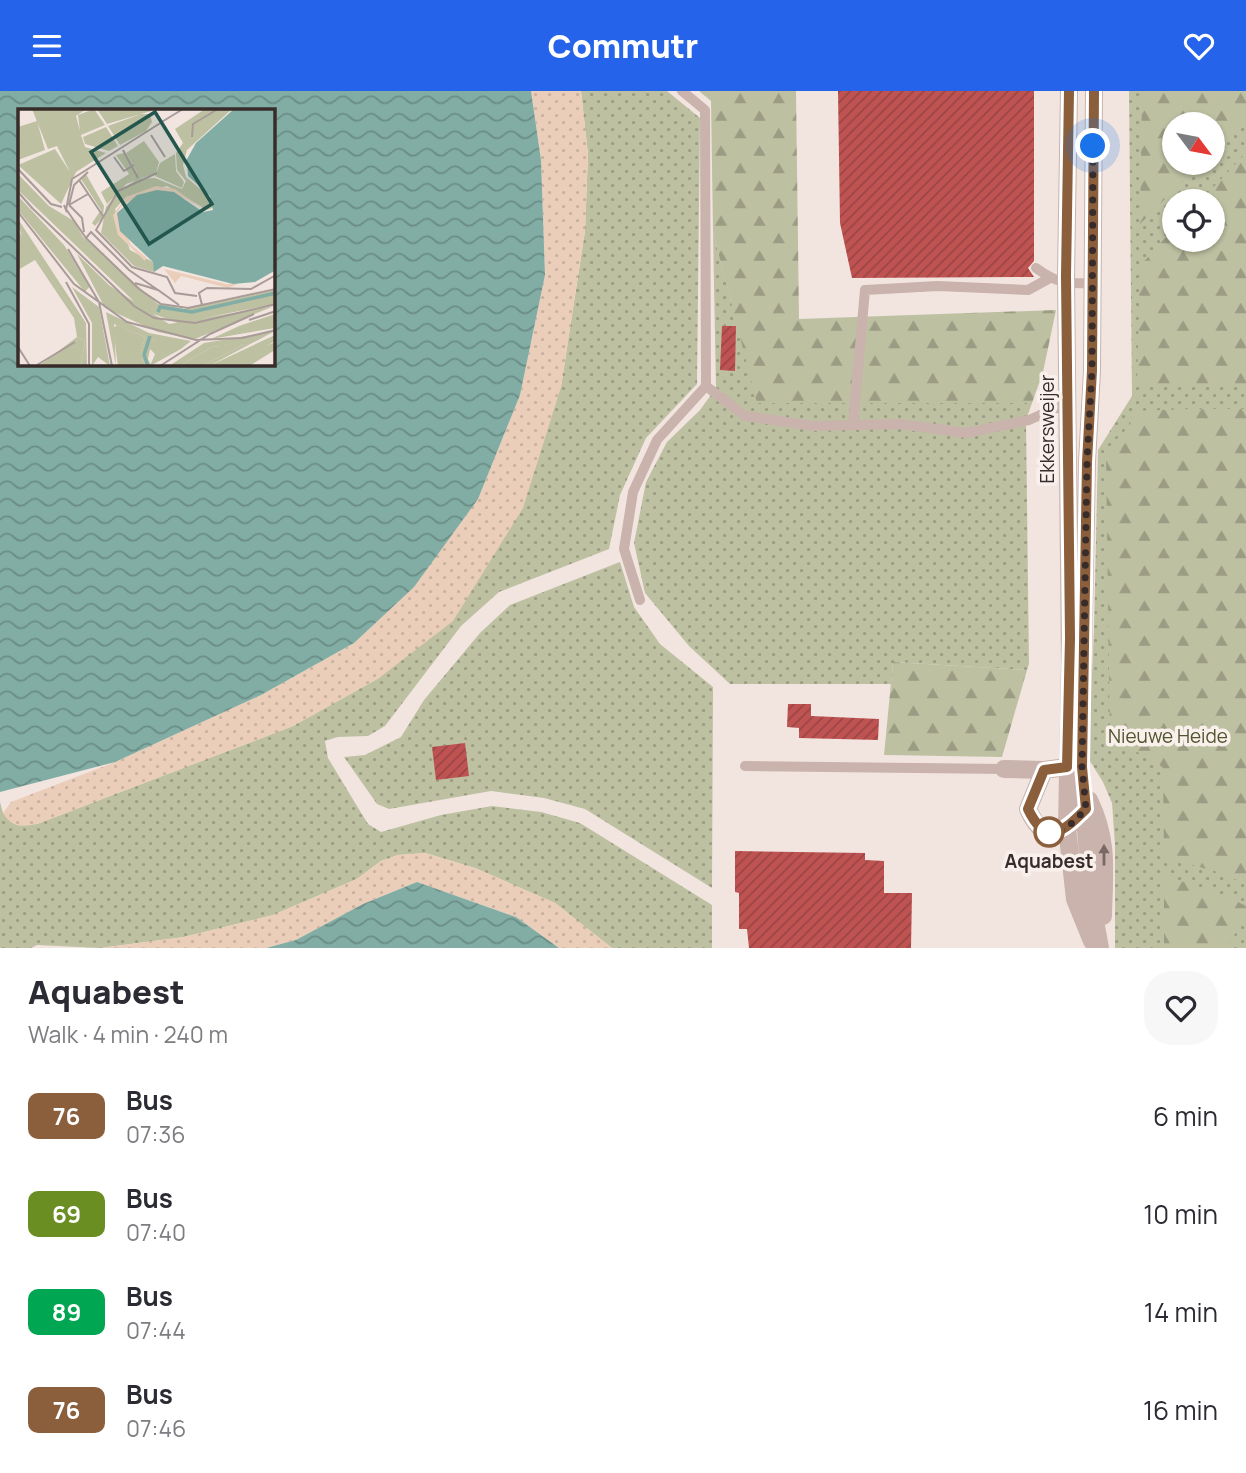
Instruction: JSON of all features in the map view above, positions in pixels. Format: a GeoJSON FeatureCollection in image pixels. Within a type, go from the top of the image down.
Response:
{"type":"FeatureCollection","features":[{"type":"Feature","properties":{"kind":"street","name":"Ekkersweijer"},"geometry":{"type":"LineString","coordinates":[[1069,91],[1058,281],[1068,405],[1070,664],[1067,828],[1075,899],[1099,948]]}},
{"type":"Feature","properties":{"kind":"street","name":"Ekkersweijer"},"geometry":{"type":"LineString","coordinates":[[1094,91],[1092,370],[1087,462],[1082,767],[1092,905],[1099,948]]}},
{"type":"Feature","properties":{"kind":"street"},"geometry":{"type":"LineString","coordinates":[[1004,769],[1044,770],[1067,767]]}},
{"type":"Feature","properties":{"kind":"street"},"geometry":{"type":"LineString","coordinates":[[1044,770],[1028,809],[1036,825],[1048,832],[1067,828],[1086,809]]}},
{"type":"Feature","properties":{"kind":"street","name":"Ekkersweijer"},"geometry":{"type":"LineString","coordinates":[[1083,787],[1100,821],[1105,846],[1099,948]]}},
{"type":"Feature","properties":{"kind":"lane"},"geometry":{"type":"LineString","coordinates":[[640,600],[624,549],[633,492],[657,440],[706,386],[705,110],[682,91]]}},
{"type":"Feature","properties":{"kind":"lane"},"geometry":{"type":"LineString","coordinates":[[1036,268],[1058,281]]}},
{"type":"Feature","properties":{"kind":"lane"},"geometry":{"type":"LineString","coordinates":[[853,425],[865,290],[938,286],[1028,290],[1058,281],[1091,283]]}},
{"type":"Feature","properties":{"kind":"lane"},"geometry":{"type":"LineString","coordinates":[[706,386],[745,416],[814,426],[900,423],[966,433],[1029,420],[1068,405]]}},
{"type":"Feature","properties":{"kind":"lane"},"geometry":{"type":"LineString","coordinates":[[745,766],[1004,769]]}},
{"type":"Feature","properties":{"kind":"green space"},"geometry":{"type":"Polygon","coordinates":[[[581,91],[667,91],[700,118],[697,384],[646,438],[620,495],[609,549],[499,592],[461,626],[385,726],[368,736],[338,737],[325,741],[328,758],[368,824],[381,832],[441,815],[492,806],[541,812],[580,823],[712,905],[712,948],[612,948],[555,903],[475,868],[425,853],[398,855],[381,861],[357,879],[273,915],[184,937],[100,948],[37,945],[31,948],[0,948],[0,802],[3,813],[37,824],[293,726],[379,678],[561,387],[585,231],[588,154],[581,91]]]}},
{"type":"Feature","properties":{"kind":"green space"},"geometry":{"type":"Polygon","coordinates":[[[699,91],[796,91],[799,319],[1056,310],[1043,372],[1032,403],[757,403],[713,232],[711,101],[699,91]]]}},
{"type":"Feature","properties":{"kind":"green space","name":"Nieuwe Heide"},"geometry":{"type":"Polygon","coordinates":[[[1129,91],[1246,91],[1246,948],[1115,948],[1115,845],[1112,803],[1088,758],[1098,450],[1132,396],[1129,91]]]}},
{"type":"Feature","properties":{"kind":"green space"},"geometry":{"type":"Polygon","coordinates":[[[1142,91],[1246,91],[1246,119],[1225,139],[1225,112],[1162,112],[1162,175],[1189,175],[1175,189],[1162,189],[1162,202],[1140,224],[1142,91]]]}},
{"type":"Feature","properties":{"kind":"green space"},"geometry":{"type":"Polygon","coordinates":[[[1246,153],[1246,385],[1137,387],[1140,266],[1162,241],[1162,252],[1225,252],[1225,189],[1212,189],[1246,153]]]}},
{"type":"Feature","properties":{"kind":"green space"},"geometry":{"type":"Polygon","coordinates":[[[713,232],[758,403],[1032,403],[1026,420],[1027,670],[893,662],[891,684],[730,684],[689,646],[645,593],[634,543],[646,482],[667,442],[700,410],[716,388],[713,232]]]}},
{"type":"Feature","properties":{"kind":"green space"},"geometry":{"type":"Polygon","coordinates":[[[1246,409],[1246,884],[1221,873],[1164,857],[1163,768],[1149,755],[1110,746],[1106,451],[1130,425],[1132,411],[1246,409]]]}},
{"type":"Feature","properties":{"kind":"green space"},"geometry":{"type":"Polygon","coordinates":[[[620,562],[634,607],[660,644],[713,687],[712,888],[585,809],[544,798],[491,791],[389,809],[377,804],[344,757],[365,755],[401,737],[424,700],[480,633],[510,605],[620,562]]]}},
{"type":"Feature","properties":{"kind":"green space"},"geometry":{"type":"Polygon","coordinates":[[[893,662],[1027,670],[1002,757],[884,755],[893,662]]]}},
{"type":"Feature","properties":{"kind":"green space"},"geometry":{"type":"Polygon","coordinates":[[[1164,876],[1206,889],[1246,906],[1244,920],[1226,948],[1164,948],[1164,876]]]}},
{"type":"Feature","properties":{"kind":"sand"},"geometry":{"type":"Polygon","coordinates":[[[531,91],[581,91],[588,154],[585,231],[561,387],[523,508],[453,621],[379,678],[293,726],[37,824],[14,824],[3,813],[11,802],[115,762],[261,695],[354,643],[478,499],[520,395],[545,275],[541,160],[531,91]]]}},
{"type":"Feature","properties":{"kind":"sand"},"geometry":{"type":"Polygon","coordinates":[[[425,853],[475,868],[555,903],[612,948],[559,948],[516,917],[417,882],[363,904],[296,940],[266,948],[100,948],[184,937],[273,915],[357,879],[381,861],[398,855],[425,853]]]}},
{"type":"Feature","properties":{"kind":"water"},"geometry":{"type":"Polygon","coordinates":[[[0,91],[531,91],[541,160],[545,275],[520,395],[478,499],[414,587],[354,643],[261,695],[115,762],[0,792],[0,91]]]}},
{"type":"Feature","properties":{"kind":"water"},"geometry":{"type":"Polygon","coordinates":[[[417,882],[516,917],[559,948],[266,948],[296,940],[363,904],[417,882]]]}},
{"type":"Feature","properties":{"kind":"building"},"geometry":{"type":"Polygon","coordinates":[[[838,91],[1034,91],[1034,261],[1028,268],[1034,277],[852,278],[840,223],[838,91]]]}},
{"type":"Feature","properties":{"kind":"building"},"geometry":{"type":"Polygon","coordinates":[[[722,326],[736,326],[735,371],[720,370],[722,326]]]}},
{"type":"Feature","properties":{"kind":"building"},"geometry":{"type":"Polygon","coordinates":[[[788,704],[811,704],[811,716],[879,719],[878,740],[799,738],[799,728],[787,727],[788,704]]]}},
{"type":"Feature","properties":{"kind":"building"},"geometry":{"type":"Polygon","coordinates":[[[465,743],[469,776],[436,780],[432,747],[465,743]]]}},
{"type":"Feature","properties":{"kind":"building"},"geometry":{"type":"Polygon","coordinates":[[[735,851],[865,853],[865,860],[884,861],[884,893],[912,893],[911,948],[749,948],[747,929],[739,929],[735,851]]]}},
{"type":"Feature","properties":{"kind":"bus line","name":"76"},"geometry":{"type":"LineString","coordinates":[[1069,91],[1066,276],[1070,638],[1067,767],[1044,770],[1028,809],[1036,825],[1048,832],[1065,830],[1086,809],[1082,767],[1087,462],[1092,370],[1094,91]]}},
{"type":"Feature","properties":{"kind":"place","name":"Aquabest"},"geometry":{"type":"Point","coordinates":[1049,832]}},
{"type":"Feature","properties":{"kind":"route"},"geometry":{"type":"LineString","coordinates":[[1049,832],[1065,830],[1086,809],[1082,767],[1087,462],[1092,370],[1093,146]]}}]}
